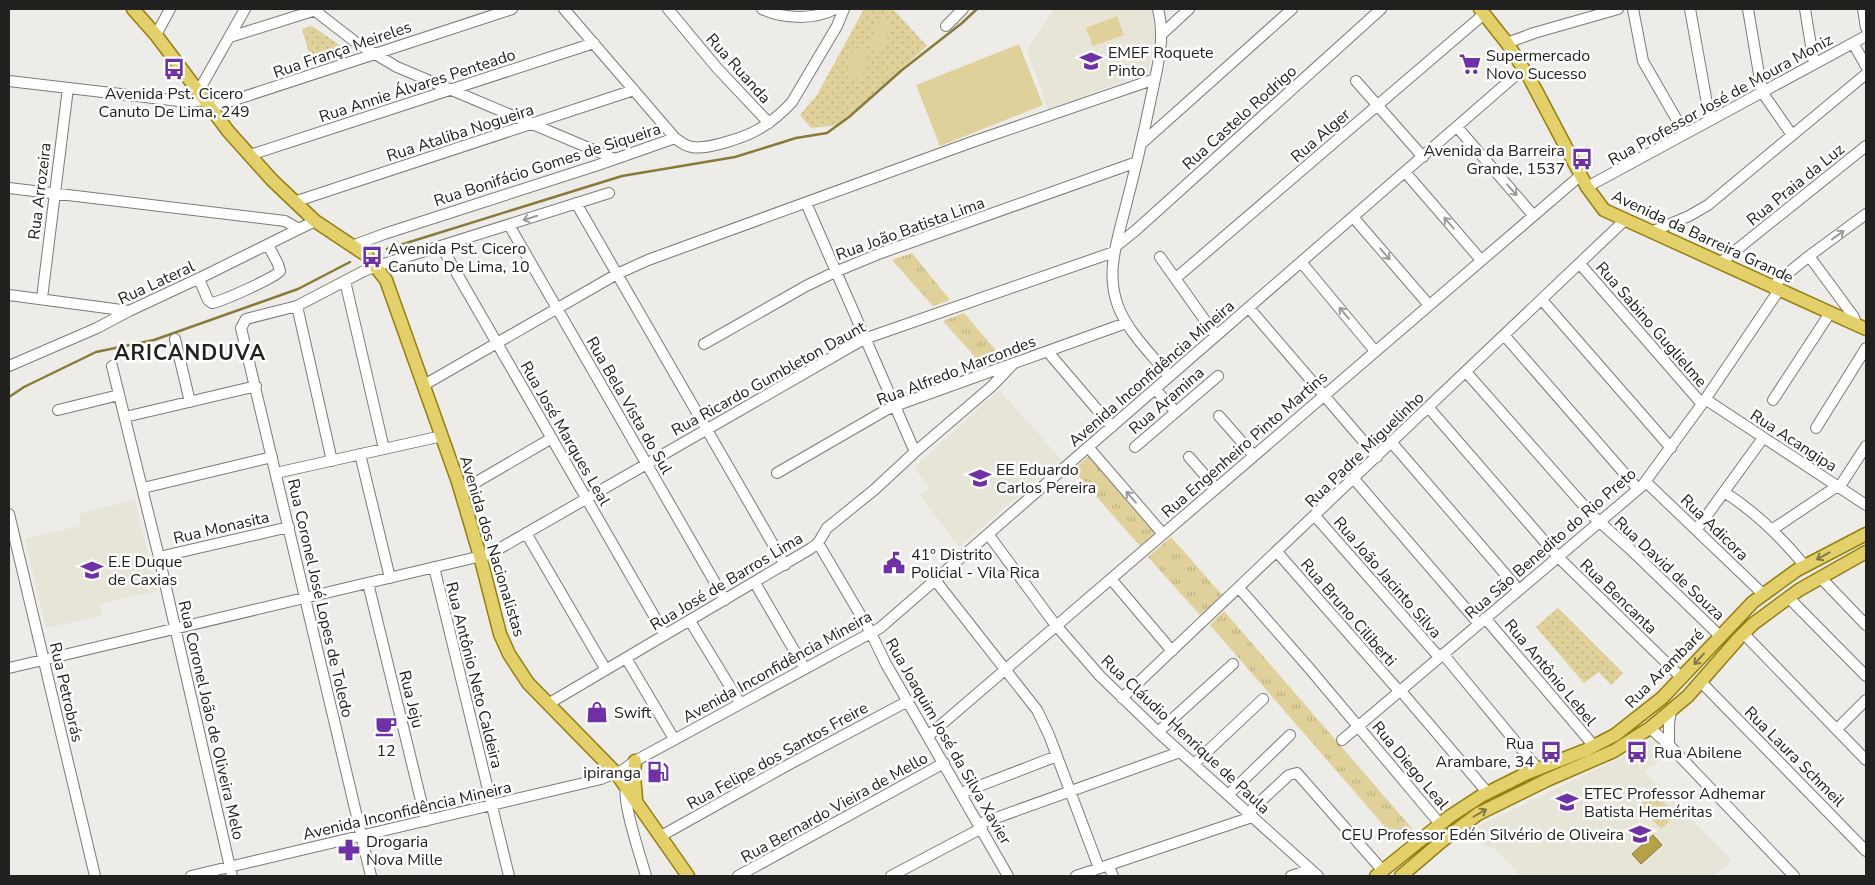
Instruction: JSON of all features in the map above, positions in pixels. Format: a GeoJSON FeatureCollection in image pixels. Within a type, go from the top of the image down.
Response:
{"type":"FeatureCollection","features":[{"type":"Feature","properties":{"kind":"main road","name":"Avenida dos Nacionalistas"},"geometry":{"type":"LineString","coordinates":[[134,9],[156,35],[204,100],[250,155],[294,202],[315,221],[366,255],[377,266],[386,280],[442,436],[480,556],[500,634],[509,654],[528,683],[616,773],[688,876]]}},
{"type":"Feature","properties":{"kind":"main road","name":"Avenida da Barreira Grande"},"geometry":{"type":"LineString","coordinates":[[1482,11],[1507,43],[1524,70],[1581,175],[1604,210],[1861,327]]}},
{"type":"Feature","properties":{"kind":"main road","name":"Rua Arambaré"},"geometry":{"type":"LineString","coordinates":[[1379,874],[1440,824],[1487,792],[1538,768],[1594,746],[1615,735],[1656,704],[1753,602],[1805,566],[1866,534]]}},
{"type":"Feature","properties":{"kind":"main road"},"geometry":{"type":"LineString","coordinates":[[1650,728],[1701,682],[1744,634],[1788,597],[1866,552]]}},
{"type":"Feature","properties":{"kind":"main road","name":"Rua Arambaré"},"geometry":{"type":"LineString","coordinates":[[1401,876],[1442,840],[1472,818],[1513,796],[1614,751],[1650,728]]}},
{"type":"Feature","properties":{"kind":"main road"},"geometry":{"type":"LineString","coordinates":[[635,761],[636,802]]}},
{"type":"Feature","properties":{"kind":"main road"},"geometry":{"type":"LineString","coordinates":[[1513,796],[1524,782],[1523,775]]}},
{"type":"Feature","properties":{"kind":"street"},"geometry":{"type":"LineString","coordinates":[[156,35],[170,9]]}},
{"type":"Feature","properties":{"kind":"street"},"geometry":{"type":"LineString","coordinates":[[204,100],[230,37],[245,9]]}},
{"type":"Feature","properties":{"kind":"street","name":"Rua França Meireles"},"geometry":{"type":"LineString","coordinates":[[9,81],[188,102],[204,100],[373,54],[512,9]]}},
{"type":"Feature","properties":{"kind":"street","name":"Rua Bonifácio Gomes de Siqueira"},"geometry":{"type":"LineString","coordinates":[[352,246],[675,138],[564,9]]}},
{"type":"Feature","properties":{"kind":"street","name":"Rua Ruanda"},"geometry":{"type":"LineString","coordinates":[[668,9],[717,68],[769,123]]}},
{"type":"Feature","properties":{"kind":"street"},"geometry":{"type":"LineString","coordinates":[[762,9],[788,17],[814,15],[835,9]]}},
{"type":"Feature","properties":{"kind":"street"},"geometry":{"type":"LineString","coordinates":[[675,138],[686,145],[698,148],[751,134],[769,123],[792,102],[837,26],[844,9]]}},
{"type":"Feature","properties":{"kind":"street"},"geometry":{"type":"LineString","coordinates":[[946,26],[963,9]]}},
{"type":"Feature","properties":{"kind":"street"},"geometry":{"type":"LineString","coordinates":[[1158,9],[1163,33],[1141,144],[1115,249],[1112,274],[1118,306],[1126,324],[1170,376]]}},
{"type":"Feature","properties":{"kind":"street"},"geometry":{"type":"LineString","coordinates":[[1163,33],[1189,9]]}},
{"type":"Feature","properties":{"kind":"street"},"geometry":{"type":"LineString","coordinates":[[1141,144],[1292,9]]}},
{"type":"Feature","properties":{"kind":"street","name":"Rua Castelo Rodrigo"},"geometry":{"type":"LineString","coordinates":[[1115,249],[1381,9]]}},
{"type":"Feature","properties":{"kind":"street"},"geometry":{"type":"LineString","coordinates":[[1507,43],[1534,33],[1618,9]]}},
{"type":"Feature","properties":{"kind":"street"},"geometry":{"type":"LineString","coordinates":[[1633,9],[1643,61],[1685,134]]}},
{"type":"Feature","properties":{"kind":"street"},"geometry":{"type":"LineString","coordinates":[[1690,9],[1710,120]]}},
{"type":"Feature","properties":{"kind":"street"},"geometry":{"type":"LineString","coordinates":[[1748,9],[1762,92],[1792,135]]}},
{"type":"Feature","properties":{"kind":"street"},"geometry":{"type":"LineString","coordinates":[[1805,9],[1814,64]]}},
{"type":"Feature","properties":{"kind":"street"},"geometry":{"type":"LineString","coordinates":[[1863,9],[1866,28]]}},
{"type":"Feature","properties":{"kind":"street"},"geometry":{"type":"LineString","coordinates":[[230,37],[316,10],[373,54],[396,68],[615,159]]}},
{"type":"Feature","properties":{"kind":"street","name":"Rua Alger"},"geometry":{"type":"LineString","coordinates":[[1176,278],[1378,105],[1482,11]]}},
{"type":"Feature","properties":{"kind":"street","name":"Rua Professor José de Moura Moniz"},"geometry":{"type":"LineString","coordinates":[[1588,187],[1866,36]]}},
{"type":"Feature","properties":{"kind":"street","name":"Rua Annie Álvares Penteado"},"geometry":{"type":"LineString","coordinates":[[250,155],[594,43]]}},
{"type":"Feature","properties":{"kind":"street"},"geometry":{"type":"LineString","coordinates":[[1853,43],[1866,66]]}},
{"type":"Feature","properties":{"kind":"street","name":"Avenida Inconfidência Mineira"},"geometry":{"type":"LineString","coordinates":[[191,876],[231,872],[361,836],[601,779],[616,773],[674,739],[880,628],[1524,70]]}},
{"type":"Feature","properties":{"kind":"street"},"geometry":{"type":"LineString","coordinates":[[1651,232],[1704,208],[1866,74]]}},
{"type":"Feature","properties":{"kind":"street"},"geometry":{"type":"LineString","coordinates":[[424,385],[617,274],[674,250],[1155,78]]}},
{"type":"Feature","properties":{"kind":"street"},"geometry":{"type":"LineString","coordinates":[[1356,81],[1423,157]]}},
{"type":"Feature","properties":{"kind":"street","name":"Rua Arrozeira"},"geometry":{"type":"LineString","coordinates":[[42,298],[68,88]]}},
{"type":"Feature","properties":{"kind":"street","name":"Rua Ataliba Nogueira"},"geometry":{"type":"LineString","coordinates":[[294,202],[634,90]]}},
{"type":"Feature","properties":{"kind":"street"},"geometry":{"type":"LineString","coordinates":[[1458,127],[1533,215]]}},
{"type":"Feature","properties":{"kind":"street","name":"Rua Praia da Luz"},"geometry":{"type":"LineString","coordinates":[[1720,263],[1866,146]]}},
{"type":"Feature","properties":{"kind":"street","name":"Rua João Batista Lima"},"geometry":{"type":"LineString","coordinates":[[704,344],[789,295],[835,272],[881,253],[1137,162]]}},
{"type":"Feature","properties":{"kind":"street"},"geometry":{"type":"LineString","coordinates":[[1405,172],[1481,260]]}},
{"type":"Feature","properties":{"kind":"street","name":"Rua Engenheiro Pinto Martins"},"geometry":{"type":"LineString","coordinates":[[928,736],[1581,175]]}},
{"type":"Feature","properties":{"kind":"street"},"geometry":{"type":"LineString","coordinates":[[9,188],[285,222],[299,229]]}},
{"type":"Feature","properties":{"kind":"street"},"geometry":{"type":"LineString","coordinates":[[332,461],[297,306],[377,266],[609,193]]}},
{"type":"Feature","properties":{"kind":"street"},"geometry":{"type":"LineString","coordinates":[[576,203],[785,565]]}},
{"type":"Feature","properties":{"kind":"street"},"geometry":{"type":"LineString","coordinates":[[806,203],[914,452]]}},
{"type":"Feature","properties":{"kind":"street","name":"Rua São Benedito do Rio Preto"},"geometry":{"type":"LineString","coordinates":[[1342,740],[1646,482],[1704,402],[1776,289],[1777,282],[1866,214]]}},
{"type":"Feature","properties":{"kind":"street"},"geometry":{"type":"LineString","coordinates":[[1353,217],[1429,305]]}},
{"type":"Feature","properties":{"kind":"street","name":"Rua Padre Miguelinho"},"geometry":{"type":"LineString","coordinates":[[1122,698],[1354,480],[1625,220]]}},
{"type":"Feature","properties":{"kind":"street","name":"Rua Lateral"},"geometry":{"type":"LineString","coordinates":[[9,366],[97,328],[315,221]]}},
{"type":"Feature","properties":{"kind":"street","name":"Rua Bela Vista do Sul"},"geometry":{"type":"LineString","coordinates":[[509,225],[726,600]]}},
{"type":"Feature","properties":{"kind":"street"},"geometry":{"type":"LineString","coordinates":[[199,279],[208,300],[212,303],[278,274],[280,270],[268,245]]}},
{"type":"Feature","properties":{"kind":"street","name":"Rua José Marques Leal"},"geometry":{"type":"LineString","coordinates":[[441,246],[666,635]]}},
{"type":"Feature","properties":{"kind":"street","name":"Rua Ricardo Gumbleton Daunt"},"geometry":{"type":"LineString","coordinates":[[9,668],[490,554],[864,339],[1115,249]]}},
{"type":"Feature","properties":{"kind":"street"},"geometry":{"type":"LineString","coordinates":[[1809,256],[1861,327]]}},
{"type":"Feature","properties":{"kind":"street"},"geometry":{"type":"LineString","coordinates":[[1160,257],[1216,336]]}},
{"type":"Feature","properties":{"kind":"street"},"geometry":{"type":"LineString","coordinates":[[1301,262],[1375,350]]}},
{"type":"Feature","properties":{"kind":"street","name":"Rua Sabino Guglielme"},"geometry":{"type":"LineString","coordinates":[[1580,264],[1704,402]]}},
{"type":"Feature","properties":{"kind":"street"},"geometry":{"type":"LineString","coordinates":[[345,281],[384,449]]}},
{"type":"Feature","properties":{"kind":"street"},"geometry":{"type":"LineString","coordinates":[[9,294],[129,311]]}},
{"type":"Feature","properties":{"kind":"street"},"geometry":{"type":"LineString","coordinates":[[1542,300],[1671,448]]}},
{"type":"Feature","properties":{"kind":"street","name":"Rua Coronel José Lopes de Toledo"},"geometry":{"type":"LineString","coordinates":[[297,306],[252,316],[246,319],[241,328],[371,876]]}},
{"type":"Feature","properties":{"kind":"street"},"geometry":{"type":"LineString","coordinates":[[1249,308],[1377,458]]}},
{"type":"Feature","properties":{"kind":"street"},"geometry":{"type":"LineString","coordinates":[[1773,400],[1830,313]]}},
{"type":"Feature","properties":{"kind":"street","name":"Rua Alfredo Marcondes"},"geometry":{"type":"LineString","coordinates":[[777,473],[894,407],[1126,324]]}},
{"type":"Feature","properties":{"kind":"street"},"geometry":{"type":"LineString","coordinates":[[1504,336],[1638,490]]}},
{"type":"Feature","properties":{"kind":"street"},"geometry":{"type":"LineString","coordinates":[[175,339],[190,402]]}},
{"type":"Feature","properties":{"kind":"street"},"geometry":{"type":"LineString","coordinates":[[1816,428],[1866,348]]}},
{"type":"Feature","properties":{"kind":"street"},"geometry":{"type":"LineString","coordinates":[[1048,352],[1112,426]]}},
{"type":"Feature","properties":{"kind":"street","name":"Rua José de Barros Lima"},"geometry":{"type":"LineString","coordinates":[[548,704],[755,583],[818,543],[827,528],[874,490],[1014,364]]}},
{"type":"Feature","properties":{"kind":"street","name":"Rua Coronel João de Oliveira Melo"},"geometry":{"type":"LineString","coordinates":[[112,366],[176,628],[231,872]]}},
{"type":"Feature","properties":{"kind":"street","name":"Rua David de Souza"},"geometry":{"type":"LineString","coordinates":[[1466,372],[1600,522],[1720,636]]}},
{"type":"Feature","properties":{"kind":"street","name":"Rua Aramina"},"geometry":{"type":"LineString","coordinates":[[1135,447],[1218,376]]}},
{"type":"Feature","properties":{"kind":"street"},"geometry":{"type":"LineString","coordinates":[[125,417],[256,386]]}},
{"type":"Feature","properties":{"kind":"street"},"geometry":{"type":"LineString","coordinates":[[1155,389],[1176,412]]}},
{"type":"Feature","properties":{"kind":"street"},"geometry":{"type":"LineString","coordinates":[[58,410],[119,395]]}},
{"type":"Feature","properties":{"kind":"street","name":"Rua Acangipa"},"geometry":{"type":"LineString","coordinates":[[1704,402],[1866,504]]}},
{"type":"Feature","properties":{"kind":"street","name":"Rua Bencanta"},"geometry":{"type":"LineString","coordinates":[[1429,408],[1558,557],[1682,678]]}},
{"type":"Feature","properties":{"kind":"street"},"geometry":{"type":"LineString","coordinates":[[1219,416],[1254,456]]}},
{"type":"Feature","properties":{"kind":"street"},"geometry":{"type":"LineString","coordinates":[[276,473],[442,436]]}},
{"type":"Feature","properties":{"kind":"street"},"geometry":{"type":"LineString","coordinates":[[460,491],[552,438]]}},
{"type":"Feature","properties":{"kind":"street"},"geometry":{"type":"LineString","coordinates":[[1697,529],[1763,438]]}},
{"type":"Feature","properties":{"kind":"street"},"geometry":{"type":"LineString","coordinates":[[1392,443],[1519,590]]}},
{"type":"Feature","properties":{"kind":"street"},"geometry":{"type":"LineString","coordinates":[[1772,529],[1838,486],[1845,479],[1866,446]]}},
{"type":"Feature","properties":{"kind":"street"},"geometry":{"type":"LineString","coordinates":[[1088,447],[1163,534]]}},
{"type":"Feature","properties":{"kind":"street"},"geometry":{"type":"LineString","coordinates":[[360,454],[390,578]]}},
{"type":"Feature","properties":{"kind":"street"},"geometry":{"type":"LineString","coordinates":[[143,488],[272,457]]}},
{"type":"Feature","properties":{"kind":"street"},"geometry":{"type":"LineString","coordinates":[[1189,457],[1216,488]]}},
{"type":"Feature","properties":{"kind":"street","name":"Rua Antônio Lebel"},"geometry":{"type":"LineString","coordinates":[[1354,480],[1594,746]]}},
{"type":"Feature","properties":{"kind":"street","name":"Rua Adicora"},"geometry":{"type":"LineString","coordinates":[[1646,482],[1763,594]]}},
{"type":"Feature","properties":{"kind":"street"},"geometry":{"type":"LineString","coordinates":[[1724,492],[1754,512],[1805,566]]}},
{"type":"Feature","properties":{"kind":"street","name":"Rua Petrobrás"},"geometry":{"type":"LineString","coordinates":[[9,514],[12,540],[44,659],[95,876]]}},
{"type":"Feature","properties":{"kind":"street","name":"Rua João Jacinto Silva"},"geometry":{"type":"LineString","coordinates":[[1315,516],[1441,656],[1538,768]]}},
{"type":"Feature","properties":{"kind":"street","name":"Rua Monasita"},"geometry":{"type":"LineString","coordinates":[[159,557],[289,527]]}},
{"type":"Feature","properties":{"kind":"street"},"geometry":{"type":"LineString","coordinates":[[526,533],[606,670]]}},
{"type":"Feature","properties":{"kind":"street","name":"Rua Cláudio Henrique de Paula"},"geometry":{"type":"LineString","coordinates":[[988,534],[1085,660],[1158,732],[1314,873]]}},
{"type":"Feature","properties":{"kind":"street","name":"Rua Joaquim José da Silva Xavier"},"geometry":{"type":"LineString","coordinates":[[818,543],[1008,876]]}},
{"type":"Feature","properties":{"kind":"street","name":"Rua Bruno Ciliberti"},"geometry":{"type":"LineString","coordinates":[[1277,552],[1487,792]]}},
{"type":"Feature","properties":{"kind":"street","name":"Rua Antônio Neto Caldeira"},"geometry":{"type":"LineString","coordinates":[[434,568],[509,876]]}},
{"type":"Feature","properties":{"kind":"street"},"geometry":{"type":"LineString","coordinates":[[1820,577],[1866,625]]}},
{"type":"Feature","properties":{"kind":"street"},"geometry":{"type":"LineString","coordinates":[[1111,579],[1172,651]]}},
{"type":"Feature","properties":{"kind":"street"},"geometry":{"type":"LineString","coordinates":[[935,580],[1037,710],[1104,867],[1113,876]]}},
{"type":"Feature","properties":{"kind":"street","name":"Rua Jeju"},"geometry":{"type":"LineString","coordinates":[[368,583],[426,821]]}},
{"type":"Feature","properties":{"kind":"street"},"geometry":{"type":"LineString","coordinates":[[755,583],[805,668]]}},
{"type":"Feature","properties":{"kind":"street","name":"Rua Diego Leal"},"geometry":{"type":"LineString","coordinates":[[1239,588],[1440,824]]}},
{"type":"Feature","properties":{"kind":"street"},"geometry":{"type":"LineString","coordinates":[[1788,597],[1866,676]]}},
{"type":"Feature","properties":{"kind":"street"},"geometry":{"type":"LineString","coordinates":[[690,621],[740,703]]}},
{"type":"Feature","properties":{"kind":"street"},"geometry":{"type":"LineString","coordinates":[[1744,634],[1866,760]]}},
{"type":"Feature","properties":{"kind":"street"},"geometry":{"type":"LineString","coordinates":[[626,658],[674,739]]}},
{"type":"Feature","properties":{"kind":"street"},"geometry":{"type":"LineString","coordinates":[[1158,732],[1233,664]]}},
{"type":"Feature","properties":{"kind":"street","name":"Rua Laura Schmeil"},"geometry":{"type":"LineString","coordinates":[[1701,682],[1866,851]]}},
{"type":"Feature","properties":{"kind":"street"},"geometry":{"type":"LineString","coordinates":[[1194,764],[1263,699]]}},
{"type":"Feature","properties":{"kind":"street"},"geometry":{"type":"LineString","coordinates":[[1837,729],[1866,700]]}},
{"type":"Feature","properties":{"kind":"street","name":"Rua Felipe dos Santos Freire"},"geometry":{"type":"LineString","coordinates":[[660,836],[908,701]]}},
{"type":"Feature","properties":{"kind":"street"},"geometry":{"type":"LineString","coordinates":[[1669,745],[1671,711]]}},
{"type":"Feature","properties":{"kind":"street"},"geometry":{"type":"LineString","coordinates":[[1650,728],[1669,745],[1794,876]]}},
{"type":"Feature","properties":{"kind":"street"},"geometry":{"type":"LineString","coordinates":[[1228,795],[1290,735]]}},
{"type":"Feature","properties":{"kind":"street"},"geometry":{"type":"LineString","coordinates":[[891,876],[980,826],[1070,791],[1180,752]]}},
{"type":"Feature","properties":{"kind":"street"},"geometry":{"type":"LineString","coordinates":[[962,793],[1057,756]]}},
{"type":"Feature","properties":{"kind":"street","name":"Rua Bernardo Vieira de Mello"},"geometry":{"type":"LineString","coordinates":[[738,876],[944,763]]}},
{"type":"Feature","properties":{"kind":"street"},"geometry":{"type":"LineString","coordinates":[[1076,876],[1250,815],[1289,775],[1296,773],[1379,874]]}},
{"type":"Feature","properties":{"kind":"street"},"geometry":{"type":"LineString","coordinates":[[626,788],[624,793],[646,876]]}},
{"type":"Feature","properties":{"kind":"street"},"geometry":{"type":"LineString","coordinates":[[632,828],[635,821],[644,818],[649,819]]}},
{"type":"Feature","properties":{"kind":"street"},"geometry":{"type":"LineString","coordinates":[[1291,876],[1314,873]]}},
{"type":"Feature","properties":{"kind":"shaded area","name":"EMEF Roquete Pinto"},"geometry":{"type":"Polygon","coordinates":[[[1054,9],[1151,9],[1156,35],[1148,73],[1048,109],[1027,51],[1054,9]]]}},
{"type":"Feature","properties":{"kind":"shaded area","name":"EE Eduardo Carlos Pereira"},"geometry":{"type":"Polygon","coordinates":[[[999,390],[1061,459],[959,547],[920,495],[929,487],[914,468],[999,390]]]}},
{"type":"Feature","properties":{"kind":"shaded area","name":"E.E Duque de Caxias"},"geometry":{"type":"Polygon","coordinates":[[[135,500],[157,591],[100,604],[103,615],[46,628],[25,539],[81,526],[79,514],[135,500]]]}},
{"type":"Feature","properties":{"kind":"shaded area","name":"CEU Professor Edén Silvério de Oliveira"},"geometry":{"type":"Polygon","coordinates":[[[1654,739],[1669,754],[1644,771],[1732,861],[1714,876],[1520,876],[1498,851],[1471,839],[1468,834],[1477,827],[1628,754],[1654,739]]]}},
{"type":"Feature","properties":{"kind":"shaded area"},"geometry":{"type":"Polygon","coordinates":[[[1653,835],[1662,845],[1641,864],[1632,854],[1653,835]]]}},
{"type":"Feature","properties":{"kind":"green space"},"geometry":{"type":"Polygon","coordinates":[[[864,9],[893,9],[927,46],[838,125],[811,128],[800,115],[817,95],[864,9]]]}},
{"type":"Feature","properties":{"kind":"green space"},"geometry":{"type":"Polygon","coordinates":[[[1117,16],[1124,35],[1093,46],[1086,28],[1117,16]]]}},
{"type":"Feature","properties":{"kind":"green space"},"geometry":{"type":"Polygon","coordinates":[[[877,19],[891,22],[884,51],[869,47],[877,19]]]}},
{"type":"Feature","properties":{"kind":"green space"},"geometry":{"type":"Polygon","coordinates":[[[312,26],[345,49],[311,60],[302,29],[312,26]]]}},
{"type":"Feature","properties":{"kind":"green space"},"geometry":{"type":"Polygon","coordinates":[[[1019,44],[1043,105],[940,146],[916,85],[1019,44]]]}},
{"type":"Feature","properties":{"kind":"green space"},"geometry":{"type":"Polygon","coordinates":[[[854,47],[869,51],[861,79],[846,75],[854,47]]]}},
{"type":"Feature","properties":{"kind":"green space"},"geometry":{"type":"Polygon","coordinates":[[[912,253],[950,300],[933,306],[892,260],[912,253]]]}},
{"type":"Feature","properties":{"kind":"green space"},"geometry":{"type":"Polygon","coordinates":[[[964,313],[1005,361],[984,367],[943,321],[964,313]]]}},
{"type":"Feature","properties":{"kind":"green space"},"geometry":{"type":"Polygon","coordinates":[[[1089,456],[1156,532],[1140,546],[1073,470],[1089,456]]]}},
{"type":"Feature","properties":{"kind":"green space"},"geometry":{"type":"Polygon","coordinates":[[[1171,537],[1223,596],[1200,615],[1148,557],[1171,537]]]}},
{"type":"Feature","properties":{"kind":"green space"},"geometry":{"type":"Polygon","coordinates":[[[1558,608],[1623,673],[1611,685],[1599,672],[1584,683],[1536,627],[1558,608]]]}},
{"type":"Feature","properties":{"kind":"green space"},"geometry":{"type":"Polygon","coordinates":[[[1224,611],[1416,833],[1399,843],[1210,625],[1224,611]]]}},
{"type":"Feature","properties":{"kind":"green space"},"geometry":{"type":"Polygon","coordinates":[[[1654,793],[1676,815],[1661,829],[1639,806],[1654,793]]]}},
{"type":"Feature","properties":{"kind":"waterway"},"geometry":{"type":"LineString","coordinates":[[387,249],[622,176],[735,157],[796,138],[827,133],[849,117],[902,70],[977,9]]}},
{"type":"Feature","properties":{"kind":"waterway"},"geometry":{"type":"LineString","coordinates":[[9,397],[24,387],[96,352],[154,340],[298,289],[350,262]]}},
{"type":"Feature","properties":{"kind":"place","name":"EMEF Roquete Pinto"},"geometry":{"type":"Point","coordinates":[1091,61]}},
{"type":"Feature","properties":{"kind":"place","name":"Supermercado Novo Sucesso"},"geometry":{"type":"Point","coordinates":[1470,64]}},
{"type":"Feature","properties":{"kind":"place","name":"Avenida Pst. Cicero Canuto De Lima, 249"},"geometry":{"type":"Point","coordinates":[174,69]}},
{"type":"Feature","properties":{"kind":"place","name":"Avenida da Barreira Grande, 1537"},"geometry":{"type":"Point","coordinates":[1582,159]}},
{"type":"Feature","properties":{"kind":"place","name":"Avenida Pst. Cicero Canuto De Lima, 10"},"geometry":{"type":"Point","coordinates":[372,257]}},
{"type":"Feature","properties":{"kind":"place","name":"EE Eduardo Carlos Pereira"},"geometry":{"type":"Point","coordinates":[980,478]}},
{"type":"Feature","properties":{"kind":"place","name":"41º Distrito Policial - Vila Rica"},"geometry":{"type":"Point","coordinates":[894,563]}},
{"type":"Feature","properties":{"kind":"place","name":"E.E Duque de Caxias"},"geometry":{"type":"Point","coordinates":[92,570]}},
{"type":"Feature","properties":{"kind":"place","name":"Swift"},"geometry":{"type":"Point","coordinates":[597,712]}},
{"type":"Feature","properties":{"kind":"place","name":"12"},"geometry":{"type":"Point","coordinates":[386,726]}},
{"type":"Feature","properties":{"kind":"place","name":"Rua Arambare, 34"},"geometry":{"type":"Point","coordinates":[1551,752]}},
{"type":"Feature","properties":{"kind":"place","name":"Rua Abilene"},"geometry":{"type":"Point","coordinates":[1637,752]}},
{"type":"Feature","properties":{"kind":"place","name":"ipiranga"},"geometry":{"type":"Point","coordinates":[658,772]}},
{"type":"Feature","properties":{"kind":"place","name":"ETEC Professor Adhemar Batista Heméritas"},"geometry":{"type":"Point","coordinates":[1567,802]}},
{"type":"Feature","properties":{"kind":"place","name":"CEU Professor Edén Silvério de Oliveira"},"geometry":{"type":"Point","coordinates":[1640,834]}},
{"type":"Feature","properties":{"kind":"place","name":"Drogaria Nova Mille"},"geometry":{"type":"Point","coordinates":[349,850]}},
{"type":"Feature","properties":{"kind":"district","name":"ARICANDUVA"},"geometry":{"type":"Point","coordinates":[190,353]}}]}
